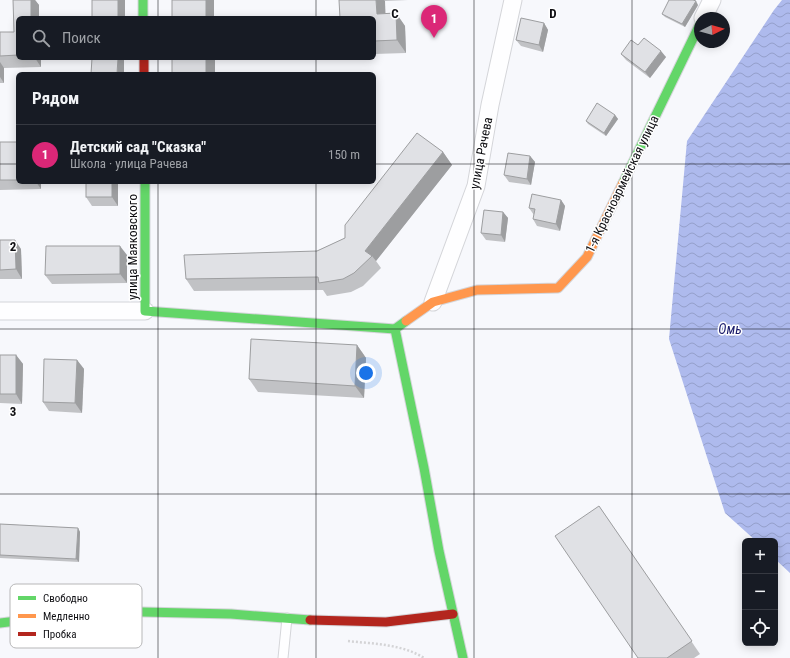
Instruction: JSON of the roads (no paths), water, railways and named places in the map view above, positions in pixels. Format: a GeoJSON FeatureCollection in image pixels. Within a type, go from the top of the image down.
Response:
{"type":"FeatureCollection","features":[{"type":"Feature","properties":{"kind":"street"},"geometry":{"type":"LineString","coordinates":[[143,0],[143,16]]}},
{"type":"Feature","properties":{"kind":"street","name":"улица Рачева"},"geometry":{"type":"LineString","coordinates":[[433,302],[476,186],[490,105],[512,0]]}},
{"type":"Feature","properties":{"kind":"street"},"geometry":{"type":"LineString","coordinates":[[706,12],[712,0]]}},
{"type":"Feature","properties":{"kind":"street","name":"1-я Красноармейская улица"},"geometry":{"type":"LineString","coordinates":[[433,302],[477,290],[558,288],[587,257],[694,36]]}},
{"type":"Feature","properties":{"kind":"street"},"geometry":{"type":"LineString","coordinates":[[144,60],[144,72]]}},
{"type":"Feature","properties":{"kind":"street","name":"улица Маяковского"},"geometry":{"type":"LineString","coordinates":[[145,184],[145,311]]}},
{"type":"Feature","properties":{"kind":"street"},"geometry":{"type":"LineString","coordinates":[[0,311],[145,311],[395,329],[433,302]]}},
{"type":"Feature","properties":{"kind":"street"},"geometry":{"type":"LineString","coordinates":[[395,329],[424,468],[439,551],[463,658]]}},
{"type":"Feature","properties":{"kind":"street"},"geometry":{"type":"LineString","coordinates":[[142,612],[231,614],[319,621],[386,622],[453,614]]}},
{"type":"Feature","properties":{"kind":"street"},"geometry":{"type":"LineString","coordinates":[[0,623],[10,622]]}},
{"type":"Feature","properties":{"kind":"lane"},"geometry":{"type":"LineString","coordinates":[[283,658],[287,618]]}},
{"type":"Feature","properties":{"kind":"water","name":"Омь"},"geometry":{"type":"Polygon","coordinates":[[[782,0],[790,0],[790,573],[778,562],[778,538],[753,538],[725,513],[669,339],[687,141],[782,0]]]}},
{"type":"Feature","properties":{"kind":"place","name":"Детский сад \"Сказка\""},"geometry":{"type":"Point","coordinates":[434,38]}}]}
